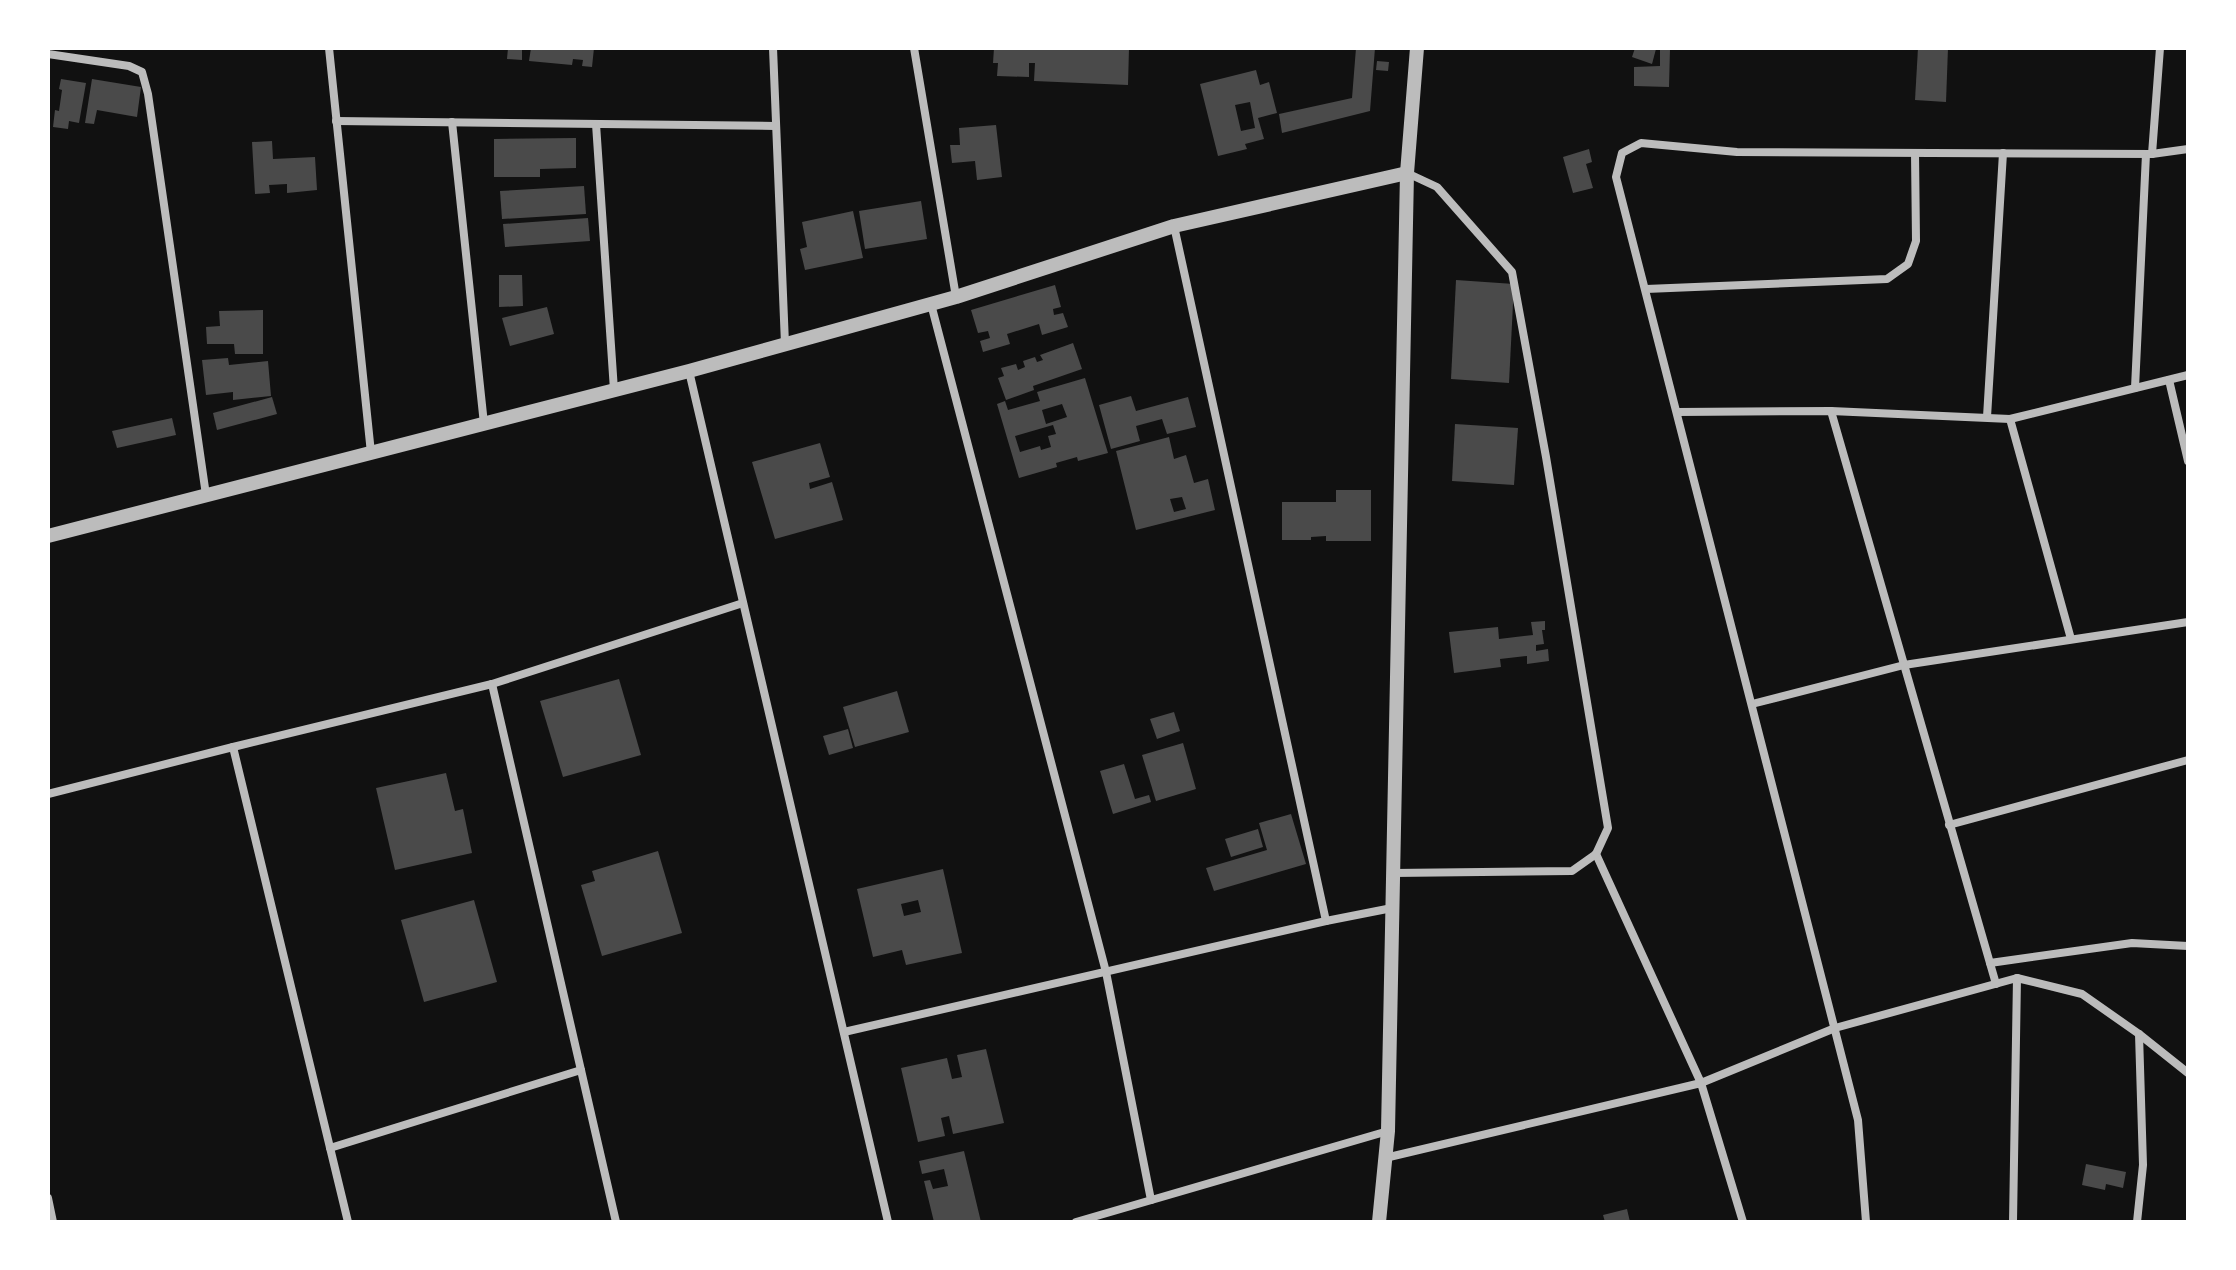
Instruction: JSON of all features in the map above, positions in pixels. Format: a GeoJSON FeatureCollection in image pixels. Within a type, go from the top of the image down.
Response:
{"type":"FeatureCollection","features":[{"type":"Feature","properties":{"kind":"street"},"geometry":{"type":"LineString","coordinates":[[329,48],[371,453]]}},
{"type":"Feature","properties":{"kind":"street"},"geometry":{"type":"LineString","coordinates":[[773,48],[785,344]]}},
{"type":"Feature","properties":{"kind":"street"},"geometry":{"type":"LineString","coordinates":[[914,48],[956,297]]}},
{"type":"Feature","properties":{"kind":"street"},"geometry":{"type":"LineString","coordinates":[[1379,1222],[1388,1131],[1407,173],[1417,48]]}},
{"type":"Feature","properties":{"kind":"street"},"geometry":{"type":"LineString","coordinates":[[2135,388],[2149,154],[2160,48]]}},
{"type":"Feature","properties":{"kind":"street"},"geometry":{"type":"LineString","coordinates":[[48,54],[129,66],[142,72],[148,94],[206,495]]}},
{"type":"Feature","properties":{"kind":"street"},"geometry":{"type":"LineString","coordinates":[[336,121],[776,126]]}},
{"type":"Feature","properties":{"kind":"street"},"geometry":{"type":"LineString","coordinates":[[452,122],[484,424]]}},
{"type":"Feature","properties":{"kind":"street"},"geometry":{"type":"LineString","coordinates":[[596,124],[614,390]]}},
{"type":"Feature","properties":{"kind":"street"},"geometry":{"type":"LineString","coordinates":[[1866,1222],[1858,1120],[1616,177],[1622,153],[1641,143],[1737,152],[2149,154],[2188,149]]}},
{"type":"Feature","properties":{"kind":"street"},"geometry":{"type":"LineString","coordinates":[[1646,289],[1887,279],[1908,264],[1916,241],[1915,153]]}},
{"type":"Feature","properties":{"kind":"street"},"geometry":{"type":"LineString","coordinates":[[1987,417],[2003,153]]}},
{"type":"Feature","properties":{"kind":"street"},"geometry":{"type":"LineString","coordinates":[[48,536],[689,371],[956,297],[1174,226],[1407,173],[1437,187],[1512,272],[1608,828],[1596,854],[1572,871],[1393,873]]}},
{"type":"Feature","properties":{"kind":"street"},"geometry":{"type":"LineString","coordinates":[[1174,226],[1326,921]]}},
{"type":"Feature","properties":{"kind":"street"},"geometry":{"type":"LineString","coordinates":[[931,304],[1106,972],[1151,1200]]}},
{"type":"Feature","properties":{"kind":"street"},"geometry":{"type":"LineString","coordinates":[[689,371],[888,1222]]}},
{"type":"Feature","properties":{"kind":"street"},"geometry":{"type":"LineString","coordinates":[[1677,412],[1831,411],[2010,419],[2188,375]]}},
{"type":"Feature","properties":{"kind":"street"},"geometry":{"type":"LineString","coordinates":[[2169,380],[2188,461]]}},
{"type":"Feature","properties":{"kind":"street"},"geometry":{"type":"LineString","coordinates":[[1831,411],[1996,984]]}},
{"type":"Feature","properties":{"kind":"street"},"geometry":{"type":"LineString","coordinates":[[2010,419],[2071,639]]}},
{"type":"Feature","properties":{"kind":"street"},"geometry":{"type":"LineString","coordinates":[[48,794],[492,684],[743,603]]}},
{"type":"Feature","properties":{"kind":"street"},"geometry":{"type":"LineString","coordinates":[[1752,704],[1904,665],[2188,622]]}},
{"type":"Feature","properties":{"kind":"street"},"geometry":{"type":"LineString","coordinates":[[492,684],[616,1222]]}},
{"type":"Feature","properties":{"kind":"street"},"geometry":{"type":"LineString","coordinates":[[233,747],[348,1222]]}},
{"type":"Feature","properties":{"kind":"street"},"geometry":{"type":"LineString","coordinates":[[1949,825],[2188,760]]}},
{"type":"Feature","properties":{"kind":"street"},"geometry":{"type":"LineString","coordinates":[[1596,854],[1701,1083],[1743,1222]]}},
{"type":"Feature","properties":{"kind":"street"},"geometry":{"type":"LineString","coordinates":[[844,1032],[1392,908]]}},
{"type":"Feature","properties":{"kind":"street"},"geometry":{"type":"LineString","coordinates":[[1990,963],[2132,943],[2188,946]]}},
{"type":"Feature","properties":{"kind":"street"},"geometry":{"type":"LineString","coordinates":[[1385,1158],[1701,1083],[1835,1028],[2017,978],[2082,994],[2188,1073]]}},
{"type":"Feature","properties":{"kind":"street"},"geometry":{"type":"LineString","coordinates":[[2013,1222],[2017,978]]}},
{"type":"Feature","properties":{"kind":"street"},"geometry":{"type":"LineString","coordinates":[[2137,1222],[2143,1165],[2139,1034]]}},
{"type":"Feature","properties":{"kind":"street"},"geometry":{"type":"LineString","coordinates":[[330,1148],[581,1070]]}},
{"type":"Feature","properties":{"kind":"street"},"geometry":{"type":"LineString","coordinates":[[1076,1222],[1388,1131]]}},
{"type":"Feature","properties":{"kind":"street"},"geometry":{"type":"LineString","coordinates":[[48,1198],[53,1222]]}},
{"type":"Feature","properties":{"kind":"building"},"geometry":{"type":"Polygon","coordinates":[[[508,48],[522,48],[522,60],[507,59],[508,48]]]}},
{"type":"Feature","properties":{"kind":"building"},"geometry":{"type":"Polygon","coordinates":[[[531,48],[594,48],[592,67],[582,66],[583,60],[573,59],[572,65],[529,61],[531,48]]]}},
{"type":"Feature","properties":{"kind":"building"},"geometry":{"type":"Polygon","coordinates":[[[994,48],[1129,48],[1128,85],[1034,81],[1035,63],[1029,63],[1029,77],[997,76],[998,63],[993,63],[994,48]]]}},
{"type":"Feature","properties":{"kind":"building"},"geometry":{"type":"Polygon","coordinates":[[[1356,48],[1375,48],[1370,111],[1282,133],[1279,114],[1352,98],[1356,48]]]}},
{"type":"Feature","properties":{"kind":"building"},"geometry":{"type":"Polygon","coordinates":[[[1635,48],[1656,49],[1652,64],[1632,57],[1635,48]]]}},
{"type":"Feature","properties":{"kind":"building"},"geometry":{"type":"Polygon","coordinates":[[[1918,48],[1948,48],[1946,102],[1915,100],[1918,48]]]}},
{"type":"Feature","properties":{"kind":"building"},"geometry":{"type":"Polygon","coordinates":[[[1660,49],[1670,49],[1669,87],[1634,86],[1634,67],[1660,66],[1660,49]]]}},
{"type":"Feature","properties":{"kind":"building"},"geometry":{"type":"Polygon","coordinates":[[[1377,61],[1389,62],[1388,71],[1376,70],[1377,61]]]}},
{"type":"Feature","properties":{"kind":"building"},"geometry":{"type":"Polygon","coordinates":[[[1256,70],[1260,85],[1269,82],[1277,113],[1258,118],[1264,139],[1245,144],[1247,149],[1218,156],[1200,84],[1256,70]],[[1250,102],[1235,105],[1241,131],[1255,128],[1250,102]]]}},
{"type":"Feature","properties":{"kind":"building"},"geometry":{"type":"Polygon","coordinates":[[[61,79],[86,83],[79,123],[69,121],[68,129],[53,127],[55,110],[59,111],[61,79]]]}},
{"type":"Feature","properties":{"kind":"building"},"geometry":{"type":"Polygon","coordinates":[[[92,79],[141,87],[137,117],[97,110],[94,124],[85,123],[92,79]]]}},
{"type":"Feature","properties":{"kind":"building"},"geometry":{"type":"Polygon","coordinates":[[[996,125],[1002,177],[977,180],[975,161],[952,163],[950,145],[960,145],[959,128],[996,125]]]}},
{"type":"Feature","properties":{"kind":"building"},"geometry":{"type":"Polygon","coordinates":[[[576,138],[576,168],[540,169],[540,177],[494,177],[494,139],[576,138]]]}},
{"type":"Feature","properties":{"kind":"building"},"geometry":{"type":"Polygon","coordinates":[[[272,141],[273,159],[315,157],[317,190],[287,193],[287,184],[269,185],[270,193],[255,194],[252,142],[272,141]]]}},
{"type":"Feature","properties":{"kind":"building"},"geometry":{"type":"Polygon","coordinates":[[[1589,149],[1592,162],[1586,164],[1593,188],[1573,193],[1563,157],[1589,149]]]}},
{"type":"Feature","properties":{"kind":"building"},"geometry":{"type":"Polygon","coordinates":[[[584,186],[586,214],[502,219],[500,191],[584,186]]]}},
{"type":"Feature","properties":{"kind":"building"},"geometry":{"type":"Polygon","coordinates":[[[921,201],[927,239],[865,249],[859,211],[921,201]]]}},
{"type":"Feature","properties":{"kind":"building"},"geometry":{"type":"Polygon","coordinates":[[[853,211],[863,258],[805,270],[800,249],[807,247],[802,222],[853,211]]]}},
{"type":"Feature","properties":{"kind":"building"},"geometry":{"type":"Polygon","coordinates":[[[588,218],[590,241],[505,247],[503,224],[588,218]]]}},
{"type":"Feature","properties":{"kind":"building"},"geometry":{"type":"Polygon","coordinates":[[[499,275],[522,275],[523,306],[499,307],[499,275]]]}},
{"type":"Feature","properties":{"kind":"building"},"geometry":{"type":"Polygon","coordinates":[[[1456,280],[1514,284],[1509,383],[1451,379],[1456,280]]]}},
{"type":"Feature","properties":{"kind":"building"},"geometry":{"type":"Polygon","coordinates":[[[1055,285],[1061,307],[1053,309],[1054,315],[1063,313],[1068,327],[1042,335],[1039,324],[1007,334],[1010,344],[983,352],[980,341],[990,338],[988,331],[978,333],[971,310],[1055,285]]]}},
{"type":"Feature","properties":{"kind":"building"},"geometry":{"type":"Polygon","coordinates":[[[547,307],[554,334],[510,346],[502,318],[547,307]]]}},
{"type":"Feature","properties":{"kind":"building"},"geometry":{"type":"Polygon","coordinates":[[[263,310],[263,354],[235,354],[234,344],[207,344],[206,327],[220,326],[219,311],[263,310]]]}},
{"type":"Feature","properties":{"kind":"building"},"geometry":{"type":"Polygon","coordinates":[[[1073,343],[1082,369],[1033,386],[1034,390],[1006,400],[998,378],[1004,376],[1001,368],[1016,364],[1018,370],[1025,367],[1023,361],[1035,357],[1037,362],[1043,360],[1040,355],[1073,343]]]}},
{"type":"Feature","properties":{"kind":"building"},"geometry":{"type":"Polygon","coordinates":[[[228,358],[229,365],[268,361],[271,396],[233,400],[233,392],[206,395],[202,360],[228,358]]]}},
{"type":"Feature","properties":{"kind":"building"},"geometry":{"type":"Polygon","coordinates":[[[1085,378],[1108,453],[1078,461],[1077,457],[1056,463],[1057,467],[1019,478],[997,404],[1005,401],[1008,410],[1040,401],[1037,392],[1085,378]],[[1062,404],[1042,410],[1046,424],[1067,417],[1062,404]],[[1053,425],[1015,436],[1020,452],[1040,446],[1041,450],[1051,447],[1048,436],[1056,434],[1053,425]]]}},
{"type":"Feature","properties":{"kind":"building"},"geometry":{"type":"Polygon","coordinates":[[[1131,396],[1136,411],[1188,397],[1196,427],[1167,434],[1162,419],[1136,426],[1140,441],[1111,449],[1099,405],[1131,396]]]}},
{"type":"Feature","properties":{"kind":"building"},"geometry":{"type":"Polygon","coordinates":[[[272,397],[277,414],[217,430],[213,413],[272,397]]]}},
{"type":"Feature","properties":{"kind":"building"},"geometry":{"type":"Polygon","coordinates":[[[172,418],[176,435],[117,448],[112,431],[172,418]]]}},
{"type":"Feature","properties":{"kind":"building"},"geometry":{"type":"Polygon","coordinates":[[[1455,424],[1518,428],[1514,485],[1452,481],[1455,424]]]}},
{"type":"Feature","properties":{"kind":"building"},"geometry":{"type":"Polygon","coordinates":[[[1169,437],[1174,459],[1186,455],[1194,483],[1208,479],[1215,510],[1136,530],[1116,451],[1169,437]],[[1182,497],[1170,499],[1174,512],[1186,509],[1182,497]]]}},
{"type":"Feature","properties":{"kind":"building"},"geometry":{"type":"Polygon","coordinates":[[[820,443],[830,477],[809,483],[810,489],[832,482],[843,520],[775,539],[752,462],[820,443]]]}},
{"type":"Feature","properties":{"kind":"building"},"geometry":{"type":"Polygon","coordinates":[[[1336,490],[1371,490],[1371,541],[1326,541],[1326,536],[1311,537],[1311,540],[1282,540],[1282,502],[1336,502],[1336,490]]]}},
{"type":"Feature","properties":{"kind":"building"},"geometry":{"type":"Polygon","coordinates":[[[1545,621],[1545,630],[1542,630],[1544,644],[1536,645],[1536,651],[1548,649],[1549,661],[1527,664],[1527,656],[1500,659],[1501,667],[1454,673],[1449,632],[1498,627],[1499,639],[1533,635],[1531,622],[1545,621]]]}},
{"type":"Feature","properties":{"kind":"building"},"geometry":{"type":"Polygon","coordinates":[[[619,679],[641,755],[563,777],[540,701],[619,679]]]}},
{"type":"Feature","properties":{"kind":"building"},"geometry":{"type":"Polygon","coordinates":[[[897,691],[909,732],[855,747],[843,707],[897,691]]]}},
{"type":"Feature","properties":{"kind":"building"},"geometry":{"type":"Polygon","coordinates":[[[1174,712],[1180,731],[1157,739],[1150,719],[1174,712]]]}},
{"type":"Feature","properties":{"kind":"building"},"geometry":{"type":"Polygon","coordinates":[[[848,729],[853,748],[829,755],[823,736],[848,729]]]}},
{"type":"Feature","properties":{"kind":"building"},"geometry":{"type":"Polygon","coordinates":[[[1183,743],[1196,789],[1156,801],[1142,755],[1183,743]]]}},
{"type":"Feature","properties":{"kind":"building"},"geometry":{"type":"Polygon","coordinates":[[[1124,764],[1135,799],[1149,795],[1151,802],[1113,814],[1100,771],[1124,764]]]}},
{"type":"Feature","properties":{"kind":"building"},"geometry":{"type":"Polygon","coordinates":[[[446,773],[455,811],[463,809],[472,853],[395,870],[376,788],[446,773]]]}},
{"type":"Feature","properties":{"kind":"building"},"geometry":{"type":"Polygon","coordinates":[[[1291,814],[1306,864],[1214,891],[1206,868],[1267,850],[1259,823],[1291,814]]]}},
{"type":"Feature","properties":{"kind":"building"},"geometry":{"type":"Polygon","coordinates":[[[1258,829],[1263,847],[1231,857],[1225,839],[1258,829]]]}},
{"type":"Feature","properties":{"kind":"building"},"geometry":{"type":"Polygon","coordinates":[[[658,851],[682,933],[602,956],[581,885],[595,881],[592,871],[658,851]]]}},
{"type":"Feature","properties":{"kind":"building"},"geometry":{"type":"Polygon","coordinates":[[[943,869],[962,953],[906,965],[902,950],[873,957],[857,889],[943,869]],[[918,900],[901,904],[904,916],[921,912],[918,900]]]}},
{"type":"Feature","properties":{"kind":"building"},"geometry":{"type":"Polygon","coordinates":[[[474,900],[497,982],[424,1002],[401,920],[474,900]]]}},
{"type":"Feature","properties":{"kind":"building"},"geometry":{"type":"Polygon","coordinates":[[[986,1049],[1004,1123],[953,1134],[949,1116],[941,1118],[945,1136],[918,1142],[901,1068],[947,1058],[952,1079],[962,1077],[957,1055],[986,1049]]]}},
{"type":"Feature","properties":{"kind":"building"},"geometry":{"type":"Polygon","coordinates":[[[964,1151],[981,1222],[934,1222],[924,1181],[930,1180],[933,1189],[948,1186],[944,1169],[922,1174],[919,1161],[964,1151]]]}},
{"type":"Feature","properties":{"kind":"building"},"geometry":{"type":"Polygon","coordinates":[[[2086,1164],[2126,1172],[2123,1188],[2106,1184],[2105,1190],[2082,1185],[2086,1164]]]}},
{"type":"Feature","properties":{"kind":"building"},"geometry":{"type":"Polygon","coordinates":[[[1627,1209],[1630,1222],[1605,1222],[1603,1215],[1627,1209]]]}}]}
